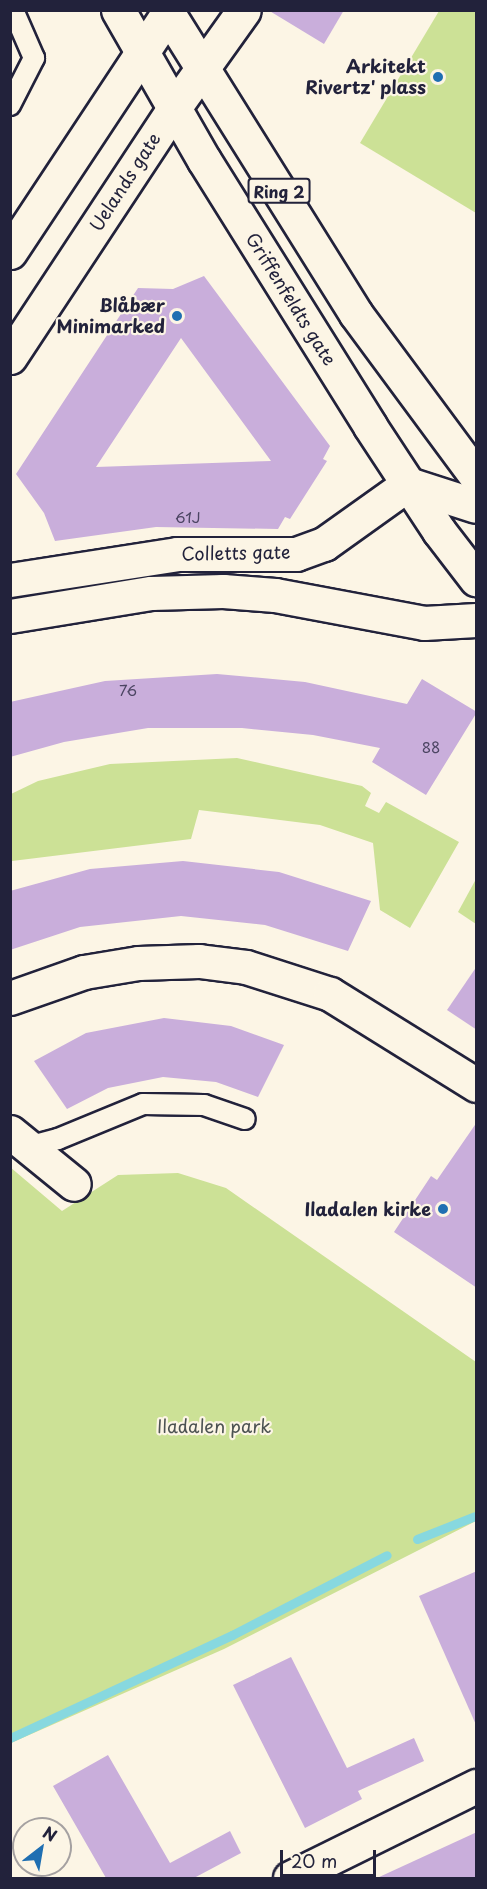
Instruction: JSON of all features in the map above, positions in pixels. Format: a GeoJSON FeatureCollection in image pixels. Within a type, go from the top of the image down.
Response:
{"type":"FeatureCollection","features":[{"type":"Feature","properties":{"kind":"main road","name":"Griffenfeldts gate"},"geometry":{"type":"LineString","coordinates":[[118,10],[174,108],[408,484],[477,579]]}},
{"type":"Feature","properties":{"kind":"main road","name":"Uelands gate"},"geometry":{"type":"LineString","coordinates":[[10,357],[174,108],[244,10]]}},
{"type":"Feature","properties":{"kind":"main road"},"geometry":{"type":"LineString","coordinates":[[10,252],[168,11]]}},
{"type":"Feature","properties":{"kind":"main road","name":"Ring 2"},"geometry":{"type":"LineString","coordinates":[[168,11],[356,314],[477,476]]}},
{"type":"Feature","properties":{"kind":"main road"},"geometry":{"type":"LineString","coordinates":[[408,484],[477,506]]}},
{"type":"Feature","properties":{"kind":"main road","name":"Colletts gate"},"geometry":{"type":"LineString","coordinates":[[10,580],[177,554],[296,554],[324,543],[408,484]]}},
{"type":"Feature","properties":{"kind":"main road","name":"Colletts gate"},"geometry":{"type":"LineString","coordinates":[[10,616],[151,593],[223,591],[275,595],[424,623],[477,620]]}},
{"type":"Feature","properties":{"kind":"main road"},"geometry":{"type":"LineString","coordinates":[[10,998],[84,972],[138,963],[199,961],[246,967],[330,994],[477,1085]]}},
{"type":"Feature","properties":{"kind":"main road"},"geometry":{"type":"LineString","coordinates":[[19,1139],[74,1184]]}},
{"type":"Feature","properties":{"kind":"main road"},"geometry":{"type":"LineString","coordinates":[[290,1878],[477,1786]]}},
{"type":"Feature","properties":{"kind":"lane"},"geometry":{"type":"LineString","coordinates":[[10,105],[34,58],[13,10]]}},
{"type":"Feature","properties":{"kind":"lane"},"geometry":{"type":"LineString","coordinates":[[19,1139],[58,1139],[143,1104],[204,1105],[245,1119]]}},
{"type":"Feature","properties":{"kind":"green space","name":"Arkitekt Rivertz' plass"},"geometry":{"type":"Polygon","coordinates":[[[439,11],[476,11],[476,213],[360,143],[439,11]]]}},
{"type":"Feature","properties":{"kind":"green space"},"geometry":{"type":"Polygon","coordinates":[[[237,758],[362,786],[371,793],[365,806],[379,813],[386,802],[459,842],[410,928],[380,910],[373,843],[320,825],[199,810],[191,839],[12,861],[11,794],[38,781],[110,764],[237,758]]]}},
{"type":"Feature","properties":{"kind":"green space"},"geometry":{"type":"Polygon","coordinates":[[[476,879],[476,924],[458,912],[476,879]]]}},
{"type":"Feature","properties":{"kind":"green space","name":"Iladalen park"},"geometry":{"type":"Polygon","coordinates":[[[10,1167],[62,1211],[118,1175],[178,1173],[226,1188],[476,1362],[476,1521],[224,1649],[11,1743],[10,1167]]]}},
{"type":"Feature","properties":{"kind":"building"},"geometry":{"type":"Polygon","coordinates":[[[268,10],[344,10],[324,44],[268,10]]]}},
{"type":"Feature","properties":{"kind":"building"},"geometry":{"type":"Polygon","coordinates":[[[204,276],[330,446],[323,459],[327,461],[290,519],[285,517],[278,529],[156,527],[55,541],[44,513],[16,474],[138,288],[173,289],[204,276]],[[181,338],[96,467],[271,461],[181,338]]]}},
{"type":"Feature","properties":{"kind":"building"},"geometry":{"type":"Polygon","coordinates":[[[217,674],[305,682],[407,704],[422,679],[477,712],[426,795],[372,762],[380,748],[313,735],[242,728],[148,728],[64,742],[10,757],[10,702],[105,681],[217,674]]]}},
{"type":"Feature","properties":{"kind":"building"},"geometry":{"type":"Polygon","coordinates":[[[183,861],[279,872],[371,901],[348,951],[265,925],[181,916],[80,927],[10,950],[10,891],[90,869],[183,861]]]}},
{"type":"Feature","properties":{"kind":"building"},"geometry":{"type":"Polygon","coordinates":[[[477,966],[477,1030],[447,1010],[477,966]]]}},
{"type":"Feature","properties":{"kind":"building"},"geometry":{"type":"Polygon","coordinates":[[[164,1018],[231,1026],[284,1045],[258,1097],[216,1082],[163,1077],[108,1088],[67,1109],[34,1061],[86,1033],[164,1018]]]}},
{"type":"Feature","properties":{"kind":"building","name":"Iladalen kirke"},"geometry":{"type":"Polygon","coordinates":[[[477,1122],[477,1288],[394,1232],[431,1176],[437,1180],[477,1122]]]}},
{"type":"Feature","properties":{"kind":"building"},"geometry":{"type":"Polygon","coordinates":[[[477,1571],[477,1727],[419,1596],[477,1571]]]}},
{"type":"Feature","properties":{"kind":"building"},"geometry":{"type":"Polygon","coordinates":[[[291,1657],[347,1768],[414,1738],[424,1761],[358,1791],[362,1799],[305,1828],[233,1685],[291,1657]]]}},
{"type":"Feature","properties":{"kind":"building"},"geometry":{"type":"Polygon","coordinates":[[[108,1755],[170,1863],[230,1831],[241,1853],[194,1878],[106,1878],[53,1786],[108,1755]]]}},
{"type":"Feature","properties":{"kind":"building"},"geometry":{"type":"Polygon","coordinates":[[[477,1832],[477,1878],[377,1878],[477,1832]]]}},
{"type":"Feature","properties":{"kind":"waterway"},"geometry":{"type":"LineString","coordinates":[[417,1539],[475,1516]]}},
{"type":"Feature","properties":{"kind":"waterway"},"geometry":{"type":"LineString","coordinates":[[10,1738],[232,1635],[387,1555]]}},
{"type":"Feature","properties":{"kind":"place","name":"Arkitekt Rivertz' plass"},"geometry":{"type":"Point","coordinates":[438,77]}},
{"type":"Feature","properties":{"kind":"place","name":"Blåbær Minimarked"},"geometry":{"type":"Point","coordinates":[177,316]}},
{"type":"Feature","properties":{"kind":"place","name":"Iladalen kirke"},"geometry":{"type":"Point","coordinates":[443,1209]}}]}
